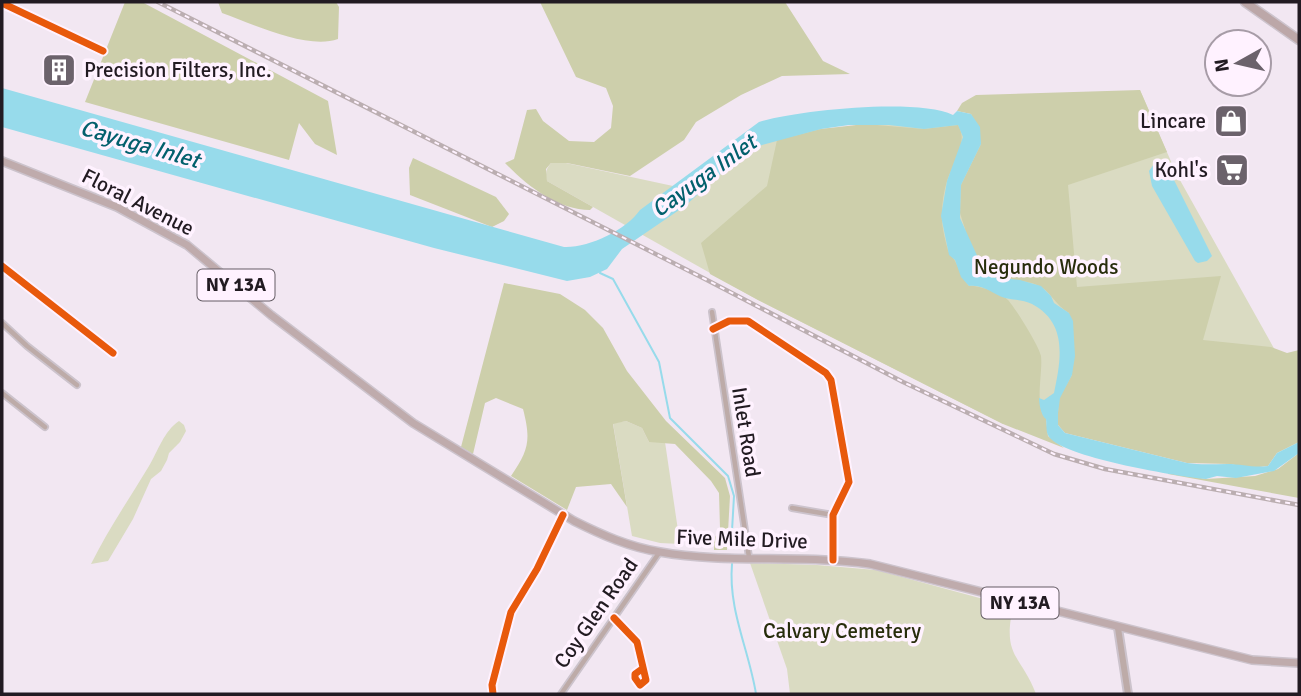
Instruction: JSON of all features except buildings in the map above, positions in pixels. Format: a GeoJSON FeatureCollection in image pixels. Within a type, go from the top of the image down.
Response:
{"type":"FeatureCollection","features":[{"type":"Feature","properties":{"kind":"highway"},"geometry":{"type":"LineString","coordinates":[[1245,2],[1299,40]]}},
{"type":"Feature","properties":{"kind":"main road","name":"Floral Avenue"},"geometry":{"type":"LineString","coordinates":[[2,161],[117,207],[187,245],[362,386],[448,447]]}},
{"type":"Feature","properties":{"kind":"main road","name":"Five Mile Drive"},"geometry":{"type":"LineString","coordinates":[[448,447],[601,535],[659,552],[870,564],[1252,660],[1299,663]]}},
{"type":"Feature","properties":{"kind":"street"},"geometry":{"type":"LineString","coordinates":[[2,3],[103,51]]}},
{"type":"Feature","properties":{"kind":"street"},"geometry":{"type":"LineString","coordinates":[[2,266],[113,353]]}},
{"type":"Feature","properties":{"kind":"street","name":"Inlet Road"},"geometry":{"type":"LineString","coordinates":[[712,312],[749,557]]}},
{"type":"Feature","properties":{"kind":"street"},"geometry":{"type":"LineString","coordinates":[[713,329],[729,321],[748,321],[826,373],[831,380],[849,482],[833,515],[833,560]]}},
{"type":"Feature","properties":{"kind":"street"},"geometry":{"type":"LineString","coordinates":[[2,323],[78,385]]}},
{"type":"Feature","properties":{"kind":"street"},"geometry":{"type":"LineString","coordinates":[[2,393],[45,427]]}},
{"type":"Feature","properties":{"kind":"street"},"geometry":{"type":"LineString","coordinates":[[792,508],[833,515]]}},
{"type":"Feature","properties":{"kind":"street"},"geometry":{"type":"LineString","coordinates":[[493,694],[492,685],[511,612],[537,569],[563,515]]}},
{"type":"Feature","properties":{"kind":"street","name":"Coy Glen Road"},"geometry":{"type":"LineString","coordinates":[[561,694],[659,552]]}},
{"type":"Feature","properties":{"kind":"street"},"geometry":{"type":"LineString","coordinates":[[614,618],[637,642],[642,669]]}},
{"type":"Feature","properties":{"kind":"street"},"geometry":{"type":"LineString","coordinates":[[1118,628],[1128,694]]}},
{"type":"Feature","properties":{"kind":"green space"},"geometry":{"type":"Polygon","coordinates":[[[125,2],[142,2],[328,101],[337,155],[315,144],[299,123],[289,160],[85,102],[125,2]]]}},
{"type":"Feature","properties":{"kind":"green space"},"geometry":{"type":"Polygon","coordinates":[[[218,2],[336,2],[339,7],[338,39],[296,39],[222,13],[218,2]]]}},
{"type":"Feature","properties":{"kind":"green space"},"geometry":{"type":"Polygon","coordinates":[[[540,2],[785,2],[823,61],[850,74],[782,76],[741,95],[696,122],[684,140],[630,176],[567,163],[551,163],[546,169],[547,181],[593,207],[590,210],[578,209],[544,195],[505,163],[514,159],[527,110],[536,109],[543,121],[569,141],[594,142],[611,128],[613,106],[606,88],[576,77],[540,2]]]}},
{"type":"Feature","properties":{"kind":"green space","name":"Negundo Woods"},"geometry":{"type":"Polygon","coordinates":[[[1140,90],[1176,173],[1290,377],[1003,424],[758,300],[547,181],[546,178],[546,171],[551,163],[566,163],[687,189],[759,133],[967,119],[1140,90]]]}},
{"type":"Feature","properties":{"kind":"green space"},"geometry":{"type":"Polygon","coordinates":[[[1140,90],[1167,152],[1068,185],[1077,287],[1221,276],[1203,340],[1271,347],[1287,353],[1299,350],[1299,442],[1277,453],[1268,466],[1251,468],[1230,464],[1187,463],[1065,433],[1058,425],[1058,413],[1059,398],[1072,375],[1069,313],[1046,290],[1037,285],[984,273],[969,242],[960,213],[961,185],[981,144],[971,114],[957,111],[962,103],[976,95],[1140,90]]]}},
{"type":"Feature","properties":{"kind":"green space"},"geometry":{"type":"Polygon","coordinates":[[[865,124],[924,129],[958,125],[961,145],[947,181],[942,205],[948,250],[969,286],[984,288],[1005,297],[1027,328],[1041,356],[1040,406],[1046,418],[1048,436],[1064,448],[1003,424],[710,274],[701,243],[767,186],[777,140],[821,129],[865,124]]]}},
{"type":"Feature","properties":{"kind":"green space"},"geometry":{"type":"Polygon","coordinates":[[[413,158],[496,197],[509,214],[504,221],[492,227],[410,195],[409,168],[413,158]]]}},
{"type":"Feature","properties":{"kind":"green space"},"geometry":{"type":"Polygon","coordinates":[[[504,283],[560,294],[585,310],[603,328],[627,371],[666,421],[725,478],[730,496],[727,550],[714,550],[714,539],[720,528],[719,493],[711,481],[675,444],[649,442],[642,428],[626,421],[613,424],[627,507],[611,484],[576,487],[567,510],[511,476],[525,452],[526,420],[523,409],[496,398],[485,403],[473,454],[461,447],[504,283]]]}},
{"type":"Feature","properties":{"kind":"green space"},"geometry":{"type":"Polygon","coordinates":[[[179,421],[186,431],[169,453],[161,471],[151,479],[133,519],[108,561],[91,564],[165,436],[179,421]]]}},
{"type":"Feature","properties":{"kind":"green space"},"geometry":{"type":"Polygon","coordinates":[[[626,421],[642,428],[649,442],[665,442],[680,544],[660,543],[632,536],[613,423],[626,421]]]}},
{"type":"Feature","properties":{"kind":"green space"},"geometry":{"type":"Polygon","coordinates":[[[1299,453],[1299,498],[1168,474],[1206,479],[1255,476],[1278,469],[1299,453]]]}},
{"type":"Feature","properties":{"kind":"green space","name":"Calvary Cemetery"},"geometry":{"type":"Polygon","coordinates":[[[750,563],[876,570],[1013,607],[1010,624],[1011,646],[1036,694],[790,694],[787,669],[750,563]]]}},
{"type":"Feature","properties":{"kind":"water","name":"Cayuga Inlet"},"geometry":{"type":"Polygon","coordinates":[[[2,88],[564,247],[595,241],[616,231],[640,210],[759,122],[801,113],[858,108],[913,107],[953,115],[957,111],[971,114],[980,127],[981,144],[961,185],[960,218],[985,273],[990,277],[1020,280],[1041,286],[1054,303],[1069,313],[1073,321],[1075,356],[1072,375],[1060,398],[1058,413],[1058,425],[1065,433],[1192,464],[1268,466],[1277,453],[1299,442],[1299,453],[1274,471],[1236,478],[1217,476],[1206,479],[1173,475],[1101,459],[1079,453],[1051,439],[1039,398],[1044,400],[1054,393],[1057,380],[1059,343],[1052,321],[1032,304],[1005,298],[979,286],[969,286],[961,277],[955,260],[949,255],[941,216],[947,181],[963,137],[958,125],[924,129],[889,125],[849,125],[821,129],[762,145],[727,168],[685,206],[622,249],[607,269],[590,277],[567,281],[434,248],[2,127],[2,88]]]}},
{"type":"Feature","properties":{"kind":"water"},"geometry":{"type":"Polygon","coordinates":[[[1165,162],[1212,256],[1207,261],[1195,261],[1152,186],[1149,171],[1154,164],[1165,162]]]}},
{"type":"Feature","properties":{"kind":"waterway"},"geometry":{"type":"LineString","coordinates":[[600,273],[613,279],[659,362],[670,418],[728,476],[734,496],[731,548]]}},
{"type":"Feature","properties":{"kind":"waterway"},"geometry":{"type":"LineString","coordinates":[[732,564],[733,598],[756,694]]}},
{"type":"Feature","properties":{"kind":"railway"},"geometry":{"type":"LineString","coordinates":[[158,2],[903,382],[1054,454],[1105,469],[1299,505]]}},
{"type":"Feature","properties":{"kind":"cycle path"},"geometry":{"type":"LineString","coordinates":[[2,3],[103,51]]}},
{"type":"Feature","properties":{"kind":"cycle path"},"geometry":{"type":"LineString","coordinates":[[2,266],[113,353]]}},
{"type":"Feature","properties":{"kind":"cycle path"},"geometry":{"type":"LineString","coordinates":[[713,329],[729,321],[748,321],[826,373],[831,380],[849,482],[833,515],[833,560]]}},
{"type":"Feature","properties":{"kind":"cycle path"},"geometry":{"type":"LineString","coordinates":[[493,694],[492,685],[511,612],[537,569],[563,515]]}},
{"type":"Feature","properties":{"kind":"cycle path"},"geometry":{"type":"LineString","coordinates":[[614,618],[637,642],[646,680],[640,685],[635,674],[642,669]]}},
{"type":"Feature","properties":{"kind":"place","name":"Precision Filters, Inc."},"geometry":{"type":"Point","coordinates":[59,70]}},
{"type":"Feature","properties":{"kind":"place","name":"Lincare"},"geometry":{"type":"Point","coordinates":[1231,121]}},
{"type":"Feature","properties":{"kind":"place","name":"Kohl's"},"geometry":{"type":"Point","coordinates":[1232,170]}}]}
